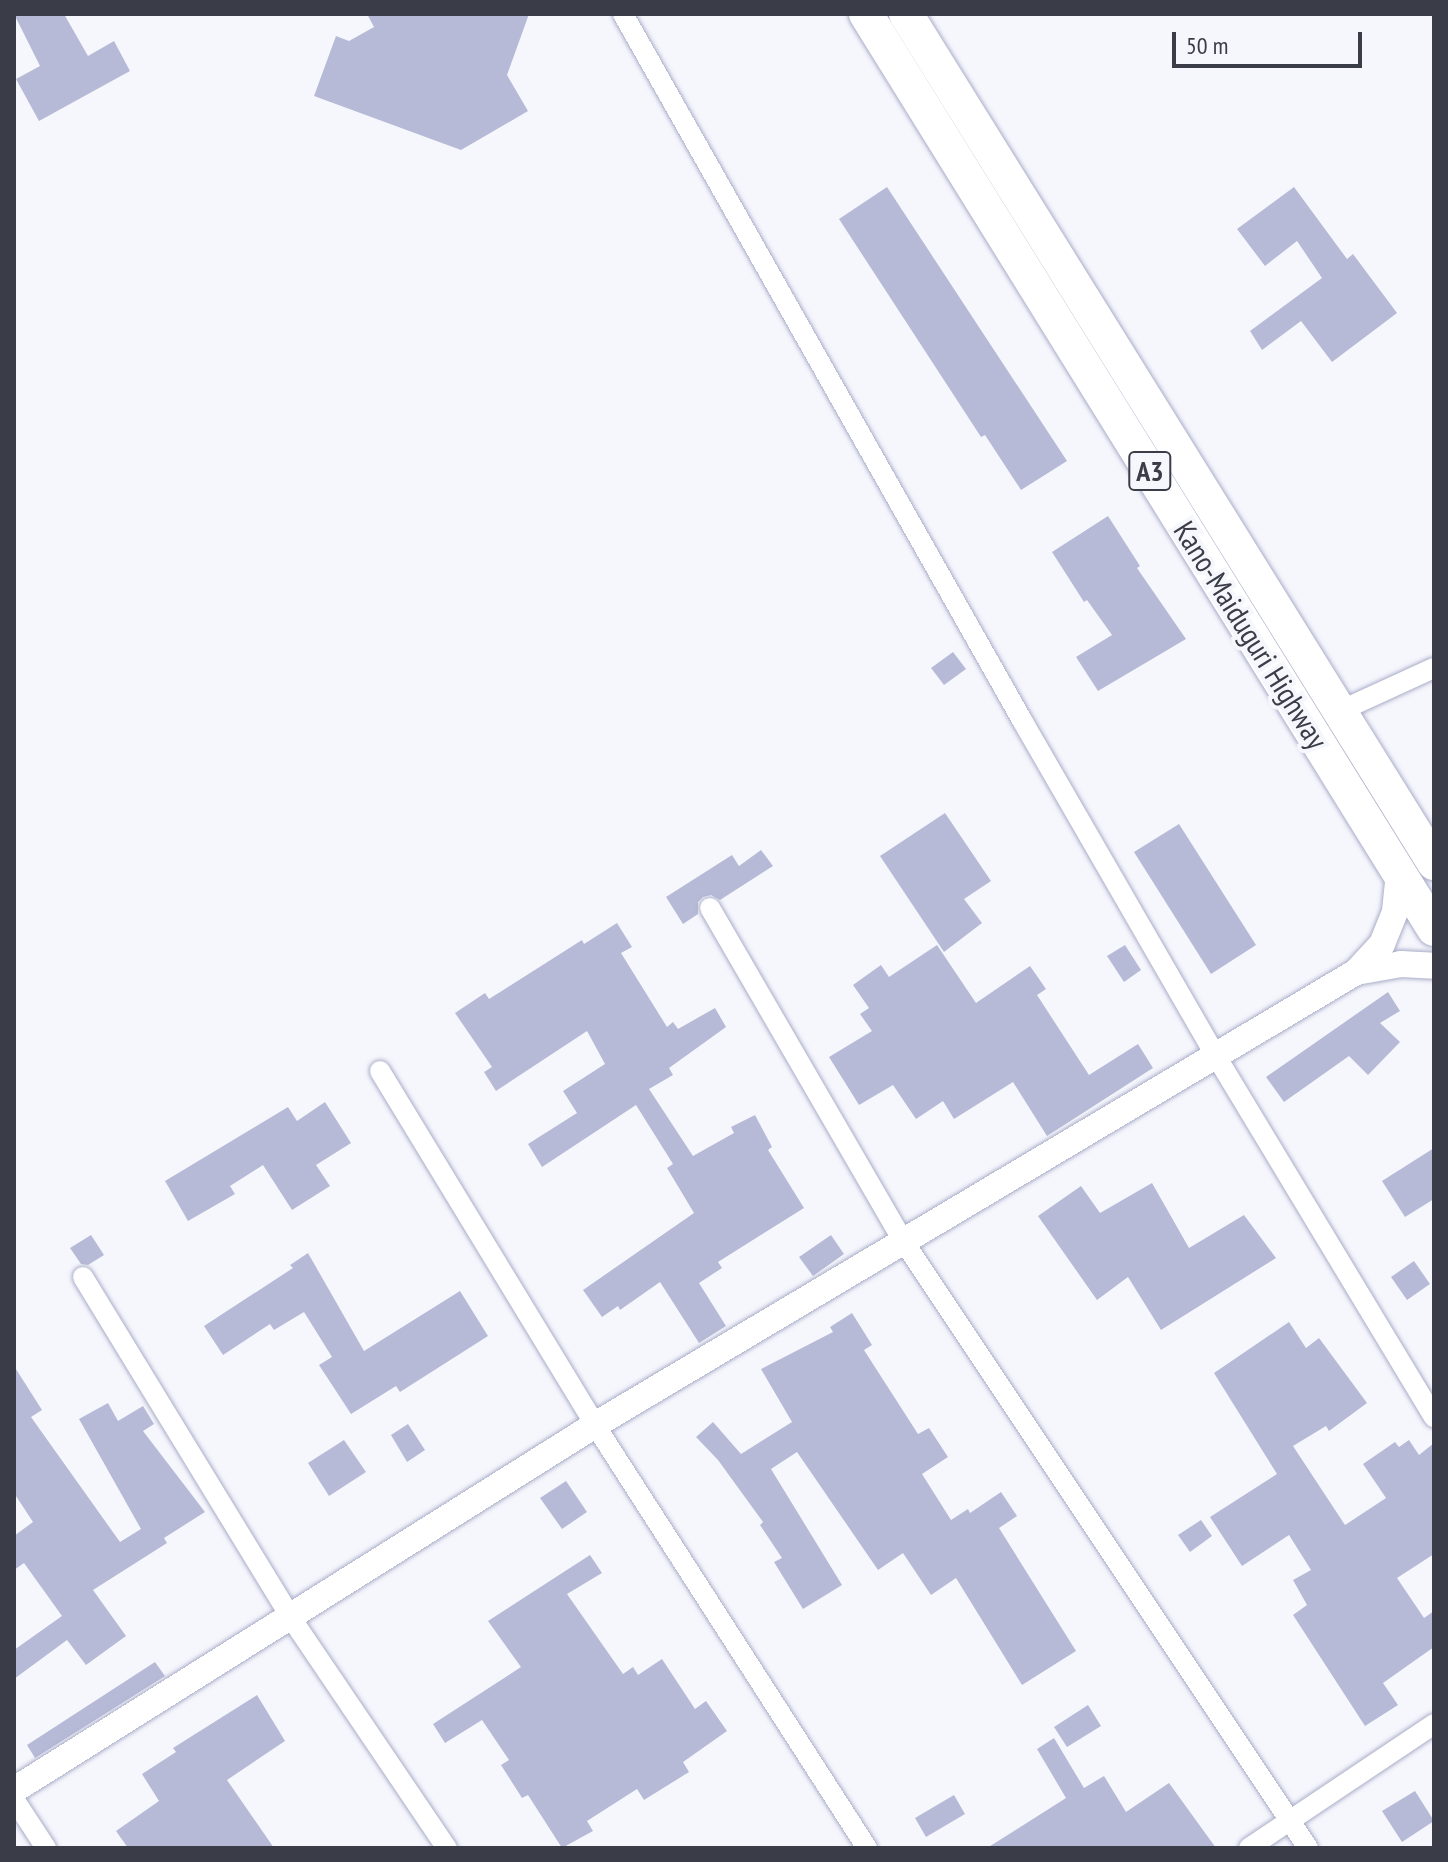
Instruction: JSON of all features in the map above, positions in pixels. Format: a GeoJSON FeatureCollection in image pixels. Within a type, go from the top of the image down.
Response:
{"type":"FeatureCollection","features":[{"type":"Feature","properties":{"kind":"highway","name":"Kano-Maiduguri Highway"},"geometry":{"type":"LineString","coordinates":[[866,14],[1434,929]]}},
{"type":"Feature","properties":{"kind":"highway","name":"Kano-Maiduguri Highway"},"geometry":{"type":"LineString","coordinates":[[906,14],[1434,863]]}},
{"type":"Feature","properties":{"kind":"street"},"geometry":{"type":"LineString","coordinates":[[623,14],[1216,1056],[1434,1417]]}},
{"type":"Feature","properties":{"kind":"street"},"geometry":{"type":"LineString","coordinates":[[1340,711],[1434,668]]}},
{"type":"Feature","properties":{"kind":"street"},"geometry":{"type":"LineString","coordinates":[[14,1790],[595,1425],[1356,972],[1382,944],[1395,911],[1399,872]]}},
{"type":"Feature","properties":{"kind":"street"},"geometry":{"type":"LineString","coordinates":[[710,908],[904,1242],[1308,1848]]}},
{"type":"Feature","properties":{"kind":"street"},"geometry":{"type":"LineString","coordinates":[[1356,972],[1401,964],[1434,966]]}},
{"type":"Feature","properties":{"kind":"street"},"geometry":{"type":"LineString","coordinates":[[380,1071],[595,1425],[867,1848]]}},
{"type":"Feature","properties":{"kind":"street"},"geometry":{"type":"LineString","coordinates":[[83,1277],[289,1615],[447,1848]]}},
{"type":"Feature","properties":{"kind":"street"},"geometry":{"type":"LineString","coordinates":[[1249,1848],[1434,1724]]}},
{"type":"Feature","properties":{"kind":"street"},"geometry":{"type":"LineString","coordinates":[[14,1799],[46,1848]]}},
{"type":"Feature","properties":{"kind":"building"},"geometry":{"type":"Polygon","coordinates":[[[14,14],[64,14],[88,56],[114,41],[130,71],[39,121],[16,79],[40,66],[14,14]]]}},
{"type":"Feature","properties":{"kind":"building"},"geometry":{"type":"Polygon","coordinates":[[[367,14],[529,14],[507,75],[528,111],[461,150],[314,96],[336,36],[349,41],[374,27],[367,14]]]}},
{"type":"Feature","properties":{"kind":"building"},"geometry":{"type":"Polygon","coordinates":[[[887,187],[1067,461],[1021,490],[985,435],[981,437],[839,219],[887,187]]]}},
{"type":"Feature","properties":{"kind":"building"},"geometry":{"type":"Polygon","coordinates":[[[1294,187],[1347,259],[1353,254],[1397,313],[1332,362],[1301,321],[1262,350],[1250,331],[1322,278],[1297,241],[1265,266],[1237,229],[1294,187]]]}},
{"type":"Feature","properties":{"kind":"building"},"geometry":{"type":"Polygon","coordinates":[[[1108,516],[1140,566],[1137,568],[1186,639],[1098,691],[1076,657],[1112,635],[1087,600],[1084,602],[1052,552],[1108,516]]]}},
{"type":"Feature","properties":{"kind":"building"},"geometry":{"type":"Polygon","coordinates":[[[953,652],[966,669],[944,685],[931,668],[953,652]]]}},
{"type":"Feature","properties":{"kind":"building"},"geometry":{"type":"Polygon","coordinates":[[[945,813],[991,881],[964,899],[982,923],[944,952],[880,856],[945,813]]]}},
{"type":"Feature","properties":{"kind":"building"},"geometry":{"type":"Polygon","coordinates":[[[1179,824],[1256,945],[1211,974],[1134,852],[1179,824]]]}},
{"type":"Feature","properties":{"kind":"building"},"geometry":{"type":"Polygon","coordinates":[[[761,850],[773,866],[720,900],[711,895],[703,897],[698,902],[698,914],[683,924],[666,897],[732,855],[739,866],[761,850]]]}},
{"type":"Feature","properties":{"kind":"building"},"geometry":{"type":"Polygon","coordinates":[[[617,923],[632,947],[621,953],[667,1027],[673,1022],[678,1029],[715,1008],[726,1027],[669,1068],[673,1075],[649,1089],[693,1156],[734,1133],[731,1127],[755,1115],[772,1147],[768,1150],[804,1208],[718,1262],[722,1268],[699,1283],[726,1326],[699,1343],[660,1282],[620,1310],[618,1306],[602,1317],[583,1290],[694,1213],[667,1168],[673,1164],[636,1105],[542,1167],[528,1144],[577,1113],[563,1091],[605,1064],[587,1031],[496,1091],[484,1072],[492,1067],[455,1013],[485,993],[489,999],[582,940],[584,944],[617,923]]]}},
{"type":"Feature","properties":{"kind":"building"},"geometry":{"type":"Polygon","coordinates":[[[937,945],[976,1003],[1030,966],[1046,989],[1037,995],[1089,1075],[1138,1044],[1153,1068],[1047,1136],[1013,1082],[954,1119],[943,1101],[916,1119],[893,1085],[859,1105],[829,1057],[872,1031],[860,1014],[869,1008],[853,985],[881,965],[889,977],[937,945]]]}},
{"type":"Feature","properties":{"kind":"building"},"geometry":{"type":"Polygon","coordinates":[[[1125,945],[1141,970],[1124,982],[1107,956],[1125,945]]]}},
{"type":"Feature","properties":{"kind":"building"},"geometry":{"type":"Polygon","coordinates":[[[1388,992],[1400,1011],[1380,1023],[1400,1042],[1368,1075],[1349,1056],[1284,1102],[1266,1077],[1388,992]]]}},
{"type":"Feature","properties":{"kind":"building"},"geometry":{"type":"Polygon","coordinates":[[[325,1102],[351,1143],[316,1165],[330,1186],[292,1210],[263,1165],[230,1186],[235,1194],[188,1221],[165,1181],[288,1107],[297,1121],[325,1102]]]}},
{"type":"Feature","properties":{"kind":"building"},"geometry":{"type":"Polygon","coordinates":[[[1434,1148],[1434,1199],[1405,1217],[1382,1181],[1434,1148]]]}},
{"type":"Feature","properties":{"kind":"building"},"geometry":{"type":"Polygon","coordinates":[[[1152,1183],[1189,1248],[1244,1215],[1276,1258],[1161,1330],[1128,1277],[1097,1300],[1038,1216],[1081,1186],[1100,1213],[1152,1183]]]}},
{"type":"Feature","properties":{"kind":"building"},"geometry":{"type":"Polygon","coordinates":[[[91,1235],[104,1255],[88,1265],[81,1264],[70,1248],[91,1235]]]}},
{"type":"Feature","properties":{"kind":"building"},"geometry":{"type":"Polygon","coordinates":[[[831,1235],[844,1254],[813,1276],[799,1257],[831,1235]]]}},
{"type":"Feature","properties":{"kind":"building"},"geometry":{"type":"Polygon","coordinates":[[[308,1253],[364,1351],[460,1291],[488,1336],[400,1392],[396,1386],[351,1414],[319,1365],[332,1357],[304,1312],[274,1330],[270,1324],[223,1355],[204,1326],[293,1268],[290,1265],[308,1253]]]}},
{"type":"Feature","properties":{"kind":"building"},"geometry":{"type":"Polygon","coordinates":[[[1414,1261],[1430,1284],[1407,1300],[1391,1277],[1414,1261]]]}},
{"type":"Feature","properties":{"kind":"building"},"geometry":{"type":"Polygon","coordinates":[[[852,1313],[872,1345],[864,1350],[918,1434],[929,1428],[948,1457],[922,1474],[951,1520],[968,1509],[970,1513],[1001,1492],[1017,1516],[999,1528],[1076,1651],[1022,1685],[956,1578],[931,1595],[903,1553],[878,1570],[797,1452],[771,1469],[842,1585],[803,1609],[774,1562],[782,1558],[760,1525],[763,1522],[718,1460],[696,1437],[713,1422],[741,1454],[792,1422],[761,1369],[833,1332],[830,1327],[852,1313]]]}},
{"type":"Feature","properties":{"kind":"building"},"geometry":{"type":"Polygon","coordinates":[[[1289,1322],[1306,1348],[1319,1338],[1367,1403],[1329,1431],[1326,1426],[1293,1446],[1345,1525],[1386,1498],[1363,1464],[1395,1442],[1399,1447],[1409,1440],[1419,1455],[1434,1443],[1434,1554],[1397,1578],[1424,1618],[1434,1611],[1434,1647],[1383,1683],[1398,1705],[1365,1726],[1293,1615],[1307,1605],[1293,1580],[1311,1570],[1289,1535],[1242,1566],[1210,1517],[1277,1474],[1214,1373],[1289,1322]]]}},
{"type":"Feature","properties":{"kind":"building"},"geometry":{"type":"Polygon","coordinates":[[[14,1366],[42,1410],[31,1417],[120,1542],[141,1529],[79,1419],[108,1403],[118,1421],[143,1406],[154,1424],[143,1431],[205,1512],[164,1538],[167,1543],[93,1590],[126,1636],[86,1665],[67,1640],[14,1679],[14,1650],[62,1616],[24,1563],[14,1570],[14,1536],[33,1522],[14,1493],[14,1366]]]}},
{"type":"Feature","properties":{"kind":"building"},"geometry":{"type":"Polygon","coordinates":[[[408,1424],[425,1450],[407,1462],[391,1435],[408,1424]]]}},
{"type":"Feature","properties":{"kind":"building"},"geometry":{"type":"Polygon","coordinates":[[[344,1440],[366,1472],[329,1496],[308,1463],[344,1440]]]}},
{"type":"Feature","properties":{"kind":"building"},"geometry":{"type":"Polygon","coordinates":[[[566,1481],[587,1512],[562,1529],[540,1498],[566,1481]]]}},
{"type":"Feature","properties":{"kind":"building"},"geometry":{"type":"Polygon","coordinates":[[[1201,1520],[1212,1536],[1190,1552],[1178,1535],[1201,1520]]]}},
{"type":"Feature","properties":{"kind":"building"},"geometry":{"type":"Polygon","coordinates":[[[590,1555],[602,1573],[567,1594],[623,1674],[633,1667],[638,1675],[662,1659],[695,1709],[706,1701],[727,1731],[683,1762],[689,1772],[644,1800],[637,1789],[587,1821],[593,1831],[562,1848],[528,1795],[522,1798],[501,1765],[509,1760],[482,1720],[445,1743],[433,1724],[521,1667],[488,1621],[590,1555]]]}},
{"type":"Feature","properties":{"kind":"building"},"geometry":{"type":"Polygon","coordinates":[[[155,1662],[165,1676],[35,1758],[27,1745],[155,1662]]]}},
{"type":"Feature","properties":{"kind":"building"},"geometry":{"type":"Polygon","coordinates":[[[257,1695],[285,1741],[227,1780],[274,1848],[128,1848],[116,1831],[159,1801],[142,1774],[176,1752],[173,1748],[257,1695]]]}},
{"type":"Feature","properties":{"kind":"building"},"geometry":{"type":"Polygon","coordinates":[[[1088,1705],[1101,1726],[1067,1747],[1054,1727],[1088,1705]]]}},
{"type":"Feature","properties":{"kind":"building"},"geometry":{"type":"Polygon","coordinates":[[[1054,1738],[1084,1788],[1104,1776],[1126,1812],[1169,1783],[1216,1848],[987,1848],[1066,1798],[1037,1749],[1054,1738]]]}},
{"type":"Feature","properties":{"kind":"building"},"geometry":{"type":"Polygon","coordinates":[[[1415,1791],[1434,1821],[1402,1842],[1382,1811],[1415,1791]]]}},
{"type":"Feature","properties":{"kind":"building"},"geometry":{"type":"Polygon","coordinates":[[[954,1795],[965,1814],[926,1837],[915,1818],[954,1795]]]}}]}
